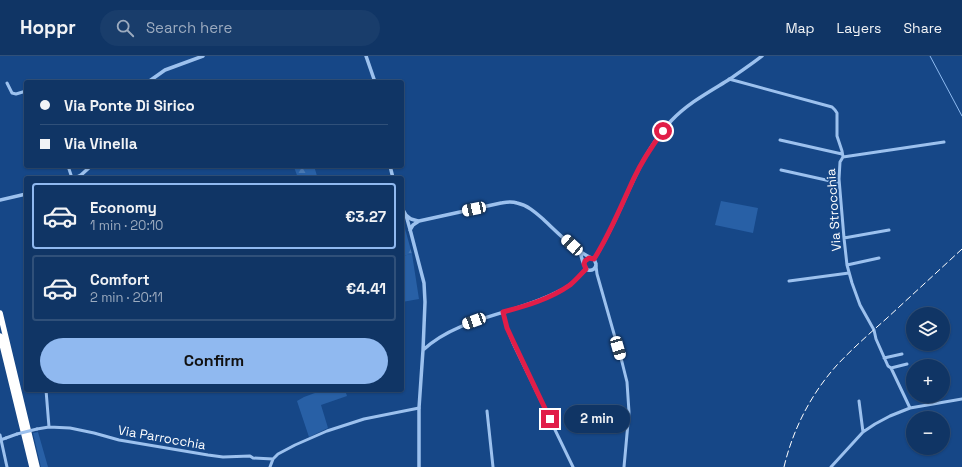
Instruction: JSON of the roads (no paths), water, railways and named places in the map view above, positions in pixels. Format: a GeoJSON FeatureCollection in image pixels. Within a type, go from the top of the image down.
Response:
{"type":"FeatureCollection","features":[{"type":"Feature","properties":{"kind":"highway"},"geometry":{"type":"LineString","coordinates":[[0,314],[37,467]]}},
{"type":"Feature","properties":{"kind":"highway"},"geometry":{"type":"LineString","coordinates":[[0,336],[32,467]]}},
{"type":"Feature","properties":{"kind":"street"},"geometry":{"type":"LineString","coordinates":[[151,80],[165,70],[203,56]]}},
{"type":"Feature","properties":{"kind":"street"},"geometry":{"type":"LineString","coordinates":[[366,56],[374,80]]}},
{"type":"Feature","properties":{"kind":"street"},"geometry":{"type":"LineString","coordinates":[[594,259],[615,220],[643,160],[663,131],[688,105],[762,56]]}},
{"type":"Feature","properties":{"kind":"street","name":"Via Strocchia"},"geometry":{"type":"LineString","coordinates":[[729,79],[833,108],[836,113],[837,136],[842,155],[840,162],[839,182],[849,273],[860,305],[874,330],[884,358],[888,366],[891,368],[910,408]]}},
{"type":"Feature","properties":{"kind":"street"},"geometry":{"type":"LineString","coordinates":[[8,83],[12,93],[16,94],[24,92]]}},
{"type":"Feature","properties":{"kind":"street"},"geometry":{"type":"LineString","coordinates":[[780,140],[842,155],[944,142]]}},
{"type":"Feature","properties":{"kind":"street"},"geometry":{"type":"LineString","coordinates":[[82,176],[89,168]]}},
{"type":"Feature","properties":{"kind":"street"},"geometry":{"type":"LineString","coordinates":[[781,170],[839,182]]}},
{"type":"Feature","properties":{"kind":"street"},"geometry":{"type":"LineString","coordinates":[[0,200],[24,194]]}},
{"type":"Feature","properties":{"kind":"street"},"geometry":{"type":"LineString","coordinates":[[409,220],[419,221],[506,202],[517,203],[525,205],[579,251],[589,258],[594,259]]}},
{"type":"Feature","properties":{"kind":"street"},"geometry":{"type":"LineString","coordinates":[[404,212],[413,225]]}},
{"type":"Feature","properties":{"kind":"street"},"geometry":{"type":"LineString","coordinates":[[409,220],[410,230],[424,282],[425,302],[419,408],[419,467]]}},
{"type":"Feature","properties":{"kind":"street"},"geometry":{"type":"LineString","coordinates":[[410,230],[413,225],[419,221]]}},
{"type":"Feature","properties":{"kind":"street"},"geometry":{"type":"LineString","coordinates":[[844,238],[889,230]]}},
{"type":"Feature","properties":{"kind":"street"},"geometry":{"type":"LineString","coordinates":[[579,251],[588,270],[598,278]]}},
{"type":"Feature","properties":{"kind":"street"},"geometry":{"type":"LineString","coordinates":[[584,264],[589,258]]}},
{"type":"Feature","properties":{"kind":"street"},"geometry":{"type":"LineString","coordinates":[[847,265],[879,258]]}},
{"type":"Feature","properties":{"kind":"street"},"geometry":{"type":"LineString","coordinates":[[594,259],[627,382],[629,412],[624,467]]}},
{"type":"Feature","properties":{"kind":"street"},"geometry":{"type":"LineString","coordinates":[[422,350],[433,341],[448,333],[483,318],[532,304],[571,284],[588,270],[594,269],[596,266]]}},
{"type":"Feature","properties":{"kind":"street"},"geometry":{"type":"LineString","coordinates":[[789,281],[849,273]]}},
{"type":"Feature","properties":{"kind":"street"},"geometry":{"type":"LineString","coordinates":[[503,312],[507,328],[573,467]]}},
{"type":"Feature","properties":{"kind":"street"},"geometry":{"type":"LineString","coordinates":[[884,358],[902,354]]}},
{"type":"Feature","properties":{"kind":"street"},"geometry":{"type":"LineString","coordinates":[[891,368],[906,364]]}},
{"type":"Feature","properties":{"kind":"street"},"geometry":{"type":"LineString","coordinates":[[46,392],[49,427]]}},
{"type":"Feature","properties":{"kind":"street"},"geometry":{"type":"LineString","coordinates":[[831,467],[863,432],[890,416],[910,408],[962,399]]}},
{"type":"Feature","properties":{"kind":"street"},"geometry":{"type":"LineString","coordinates":[[859,401],[863,432]]}},
{"type":"Feature","properties":{"kind":"street"},"geometry":{"type":"LineString","coordinates":[[270,467],[273,459],[286,450],[328,431],[364,419],[419,408]]}},
{"type":"Feature","properties":{"kind":"street"},"geometry":{"type":"LineString","coordinates":[[487,411],[493,467]]}},
{"type":"Feature","properties":{"kind":"street","name":"Via Parrocchia"},"geometry":{"type":"LineString","coordinates":[[0,440],[37,429],[49,427],[70,428],[119,440],[208,455],[223,457],[250,456],[253,458],[273,459]]}},
{"type":"Feature","properties":{"kind":"street"},"geometry":{"type":"LineString","coordinates":[[0,435],[7,467]]}},
{"type":"Feature","properties":{"kind":"waterway"},"geometry":{"type":"LineString","coordinates":[[930,56],[962,116]]}},
{"type":"Feature","properties":{"kind":"railway"},"geometry":{"type":"LineString","coordinates":[[784,467],[792,439],[804,413],[811,400],[828,376],[855,347],[962,249]]}}]}
